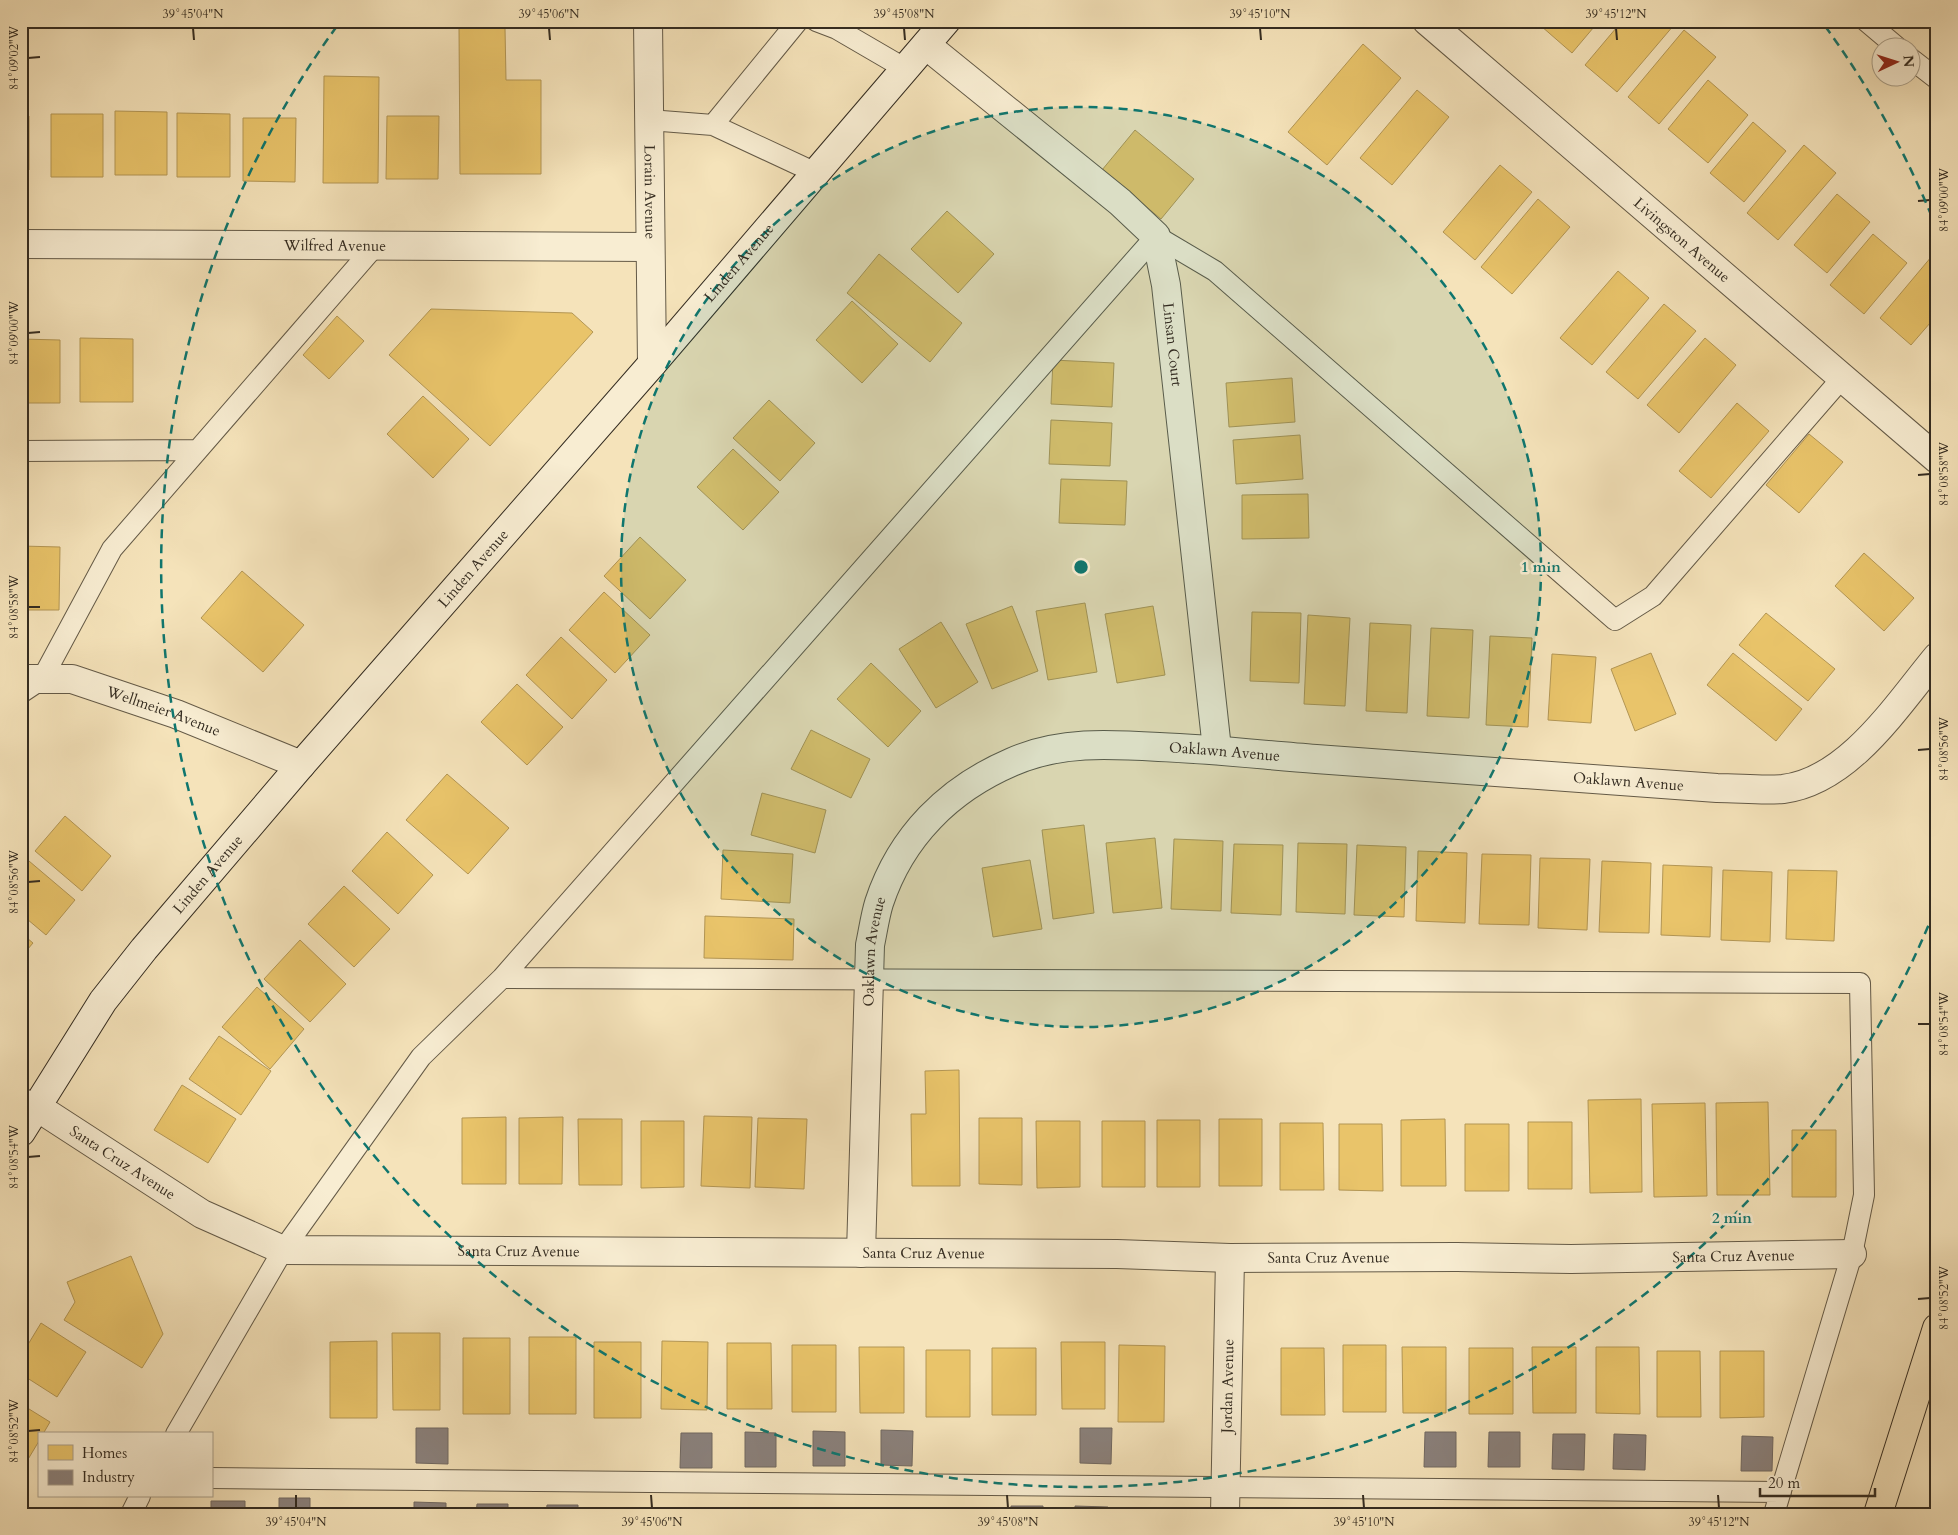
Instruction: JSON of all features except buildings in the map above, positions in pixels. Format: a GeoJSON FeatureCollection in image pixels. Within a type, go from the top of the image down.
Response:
{"type":"FeatureCollection","features":[{"type":"Feature","properties":{"kind":"highway"},"geometry":{"type":"LineString","coordinates":[[1878,1514],[1937,1328]]}},
{"type":"Feature","properties":{"kind":"street","name":"Lorain Avenue"},"geometry":{"type":"LineString","coordinates":[[648,21],[649,247],[652,364]]}},
{"type":"Feature","properties":{"kind":"street","name":"Linden Avenue"},"geometry":{"type":"LineString","coordinates":[[21,1132],[29,1102],[103,1001],[301,764],[652,364],[946,21]]}},
{"type":"Feature","properties":{"kind":"street","name":"Livingston Avenue"},"geometry":{"type":"LineString","coordinates":[[1427,21],[1937,458]]}},
{"type":"Feature","properties":{"kind":"street"},"geometry":{"type":"LineString","coordinates":[[926,45],[1120,202],[1156,236]]}},
{"type":"Feature","properties":{"kind":"street","name":"Linsan Court"},"geometry":{"type":"LineString","coordinates":[[1156,236],[1166,285],[1217,749]]}},
{"type":"Feature","properties":{"kind":"street","name":"Wilfred Avenue"},"geometry":{"type":"LineString","coordinates":[[21,244],[649,247]]}},
{"type":"Feature","properties":{"kind":"street","name":"Oaklawn Avenue"},"geometry":{"type":"LineString","coordinates":[[861,1253],[870,945],[879,904],[896,864],[919,828],[934,811],[975,780],[1014,761],[1057,748],[1100,744],[1217,749],[1313,758],[1708,787],[1783,789],[1812,782],[1839,767],[1856,752],[1937,657]]}},
{"type":"Feature","properties":{"kind":"street","name":"Wellmeier Avenue"},"geometry":{"type":"LineString","coordinates":[[28,683],[72,679],[176,714],[301,764]]}},
{"type":"Feature","properties":{"kind":"street","name":"Santa Cruz Avenue"},"geometry":{"type":"LineString","coordinates":[[29,1102],[202,1214],[284,1250],[1117,1254],[1230,1258],[1457,1257],[1571,1259],[1852,1254]]}},
{"type":"Feature","properties":{"kind":"street","name":"Jordan Avenue"},"geometry":{"type":"LineString","coordinates":[[1225,1501],[1230,1258]]}},
{"type":"Feature","properties":{"kind":"lane"},"geometry":{"type":"LineString","coordinates":[[712,125],[798,21]]}},
{"type":"Feature","properties":{"kind":"lane"},"geometry":{"type":"LineString","coordinates":[[816,21],[840,25],[904,68]]}},
{"type":"Feature","properties":{"kind":"lane"},"geometry":{"type":"LineString","coordinates":[[1866,21],[1886,38]]}},
{"type":"Feature","properties":{"kind":"lane"},"geometry":{"type":"LineString","coordinates":[[1920,66],[1937,79]]}},
{"type":"Feature","properties":{"kind":"lane"},"geometry":{"type":"LineString","coordinates":[[649,120],[712,125],[816,174]]}},
{"type":"Feature","properties":{"kind":"lane"},"geometry":{"type":"LineString","coordinates":[[177,1432],[284,1250],[421,1057],[502,978],[1156,236],[1214,271],[1615,620],[1653,596],[1842,378]]}},
{"type":"Feature","properties":{"kind":"lane"},"geometry":{"type":"LineString","coordinates":[[28,683],[112,549],[375,246]]}},
{"type":"Feature","properties":{"kind":"lane"},"geometry":{"type":"LineString","coordinates":[[21,452],[197,450]]}},
{"type":"Feature","properties":{"kind":"lane"},"geometry":{"type":"LineString","coordinates":[[502,978],[1860,983],[1864,1195],[1852,1254],[1774,1514]]}},
{"type":"Feature","properties":{"kind":"lane"},"geometry":{"type":"LineString","coordinates":[[212,1478],[1225,1501],[1260,1486],[1781,1492]]}},
{"type":"Feature","properties":{"kind":"lane"},"geometry":{"type":"LineString","coordinates":[[131,1514],[139,1498]]}}]}
